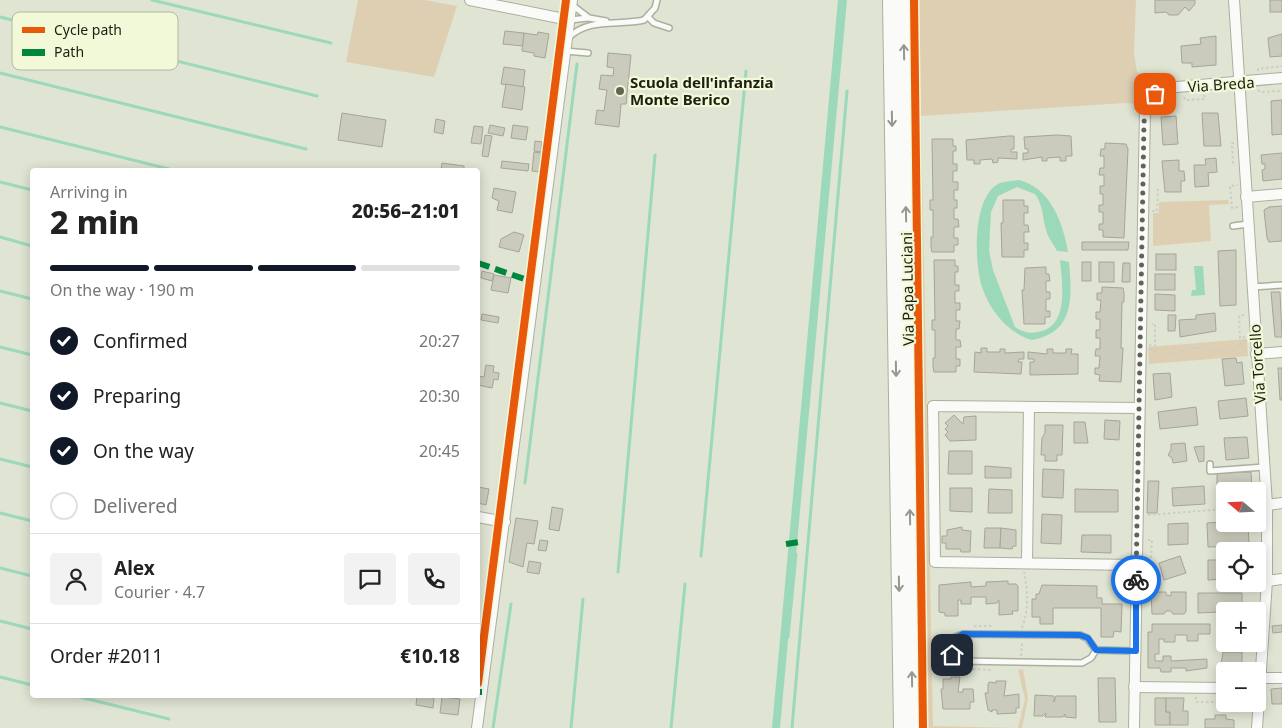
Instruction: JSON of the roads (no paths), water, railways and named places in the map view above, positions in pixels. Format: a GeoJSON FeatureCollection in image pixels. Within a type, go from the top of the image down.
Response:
{"type":"FeatureCollection","features":[{"type":"Feature","properties":{"kind":"main road","name":"Via Papa Luciani"},"geometry":{"type":"LineString","coordinates":[[890,0],[901,728]]}},
{"type":"Feature","properties":{"kind":"main road","name":"Via Papa Luciani"},"geometry":{"type":"LineString","coordinates":[[903,0],[913,728]]}},
{"type":"Feature","properties":{"kind":"street"},"geometry":{"type":"LineString","coordinates":[[470,0],[569,20]]}},
{"type":"Feature","properties":{"kind":"street","name":"Via Torcello"},"geometry":{"type":"LineString","coordinates":[[1234,0],[1267,505],[1267,581],[1261,662]]}},
{"type":"Feature","properties":{"kind":"street"},"geometry":{"type":"LineString","coordinates":[[477,728],[572,2]]}},
{"type":"Feature","properties":{"kind":"street","name":"Via Breda"},"geometry":{"type":"LineString","coordinates":[[1139,408],[1144,122],[1147,105],[1161,89],[1282,78]]}},
{"type":"Feature","properties":{"kind":"street"},"geometry":{"type":"LineString","coordinates":[[1246,197],[1282,194]]}},
{"type":"Feature","properties":{"kind":"street"},"geometry":{"type":"LineString","coordinates":[[1256,354],[1282,352]]}},
{"type":"Feature","properties":{"kind":"street"},"geometry":{"type":"LineString","coordinates":[[1134,728],[1139,408],[933,406],[935,562],[1136,565]]}},
{"type":"Feature","properties":{"kind":"street"},"geometry":{"type":"LineString","coordinates":[[1026,563],[1029,407]]}},
{"type":"Feature","properties":{"kind":"street"},"geometry":{"type":"LineString","coordinates":[[1267,505],[1282,503]]}},
{"type":"Feature","properties":{"kind":"street"},"geometry":{"type":"LineString","coordinates":[[480,517],[505,522]]}},
{"type":"Feature","properties":{"kind":"street"},"geometry":{"type":"LineString","coordinates":[[1267,581],[1282,579]]}},
{"type":"Feature","properties":{"kind":"street"},"geometry":{"type":"LineString","coordinates":[[1266,683],[1282,678]]}},
{"type":"Feature","properties":{"kind":"street"},"geometry":{"type":"LineString","coordinates":[[1134,687],[1216,688]]}},
{"type":"Feature","properties":{"kind":"street","name":"Via Torcello"},"geometry":{"type":"LineString","coordinates":[[1257,728],[1258,712]]}},
{"type":"Feature","properties":{"kind":"lane"},"geometry":{"type":"LineString","coordinates":[[568,38],[581,27],[609,22],[637,22],[649,18],[658,0]]}},
{"type":"Feature","properties":{"kind":"lane"},"geometry":{"type":"LineString","coordinates":[[572,2],[589,18]]}},
{"type":"Feature","properties":{"kind":"lane"},"geometry":{"type":"LineString","coordinates":[[569,20],[589,18],[609,22]]}},
{"type":"Feature","properties":{"kind":"lane"},"geometry":{"type":"LineString","coordinates":[[649,18],[654,23],[669,28]]}},
{"type":"Feature","properties":{"kind":"lane"},"geometry":{"type":"LineString","coordinates":[[569,20],[581,27]]}},
{"type":"Feature","properties":{"kind":"lane"},"geometry":{"type":"LineString","coordinates":[[566,51],[588,53]]}},
{"type":"Feature","properties":{"kind":"lane"},"geometry":{"type":"LineString","coordinates":[[1233,226],[1248,224]]}},
{"type":"Feature","properties":{"kind":"lane"},"geometry":{"type":"LineString","coordinates":[[1252,287],[1282,285]]}},
{"type":"Feature","properties":{"kind":"lane"},"geometry":{"type":"LineString","coordinates":[[1210,464],[1210,471],[1264,466]]}},
{"type":"Feature","properties":{"kind":"lane"},"geometry":{"type":"LineString","coordinates":[[963,634],[1080,635],[1088,638],[1096,650],[1091,658],[1082,663],[962,661],[952,655],[950,645],[955,636],[963,634]]}},
{"type":"Feature","properties":{"kind":"lane"},"geometry":{"type":"LineString","coordinates":[[1096,650],[1136,651]]}},
{"type":"Feature","properties":{"kind":"waterway"},"geometry":{"type":"LineString","coordinates":[[152,0],[331,43]]}},
{"type":"Feature","properties":{"kind":"waterway"},"geometry":{"type":"LineString","coordinates":[[0,17],[12,20]]}},
{"type":"Feature","properties":{"kind":"waterway"},"geometry":{"type":"LineString","coordinates":[[178,61],[317,96]]}},
{"type":"Feature","properties":{"kind":"waterway"},"geometry":{"type":"LineString","coordinates":[[525,483],[577,64]]}},
{"type":"Feature","properties":{"kind":"waterway"},"geometry":{"type":"LineString","coordinates":[[701,556],[746,71]]}},
{"type":"Feature","properties":{"kind":"waterway"},"geometry":{"type":"LineString","coordinates":[[0,73],[306,149]]}},
{"type":"Feature","properties":{"kind":"waterway"},"geometry":{"type":"LineString","coordinates":[[792,728],[847,91]]}},
{"type":"Feature","properties":{"kind":"waterway"},"geometry":{"type":"LineString","coordinates":[[0,127],[165,168]]}},
{"type":"Feature","properties":{"kind":"waterway"},"geometry":{"type":"LineString","coordinates":[[618,572],[655,155]]}},
{"type":"Feature","properties":{"kind":"waterway"},"geometry":{"type":"LineString","coordinates":[[0,182],[30,190]]}},
{"type":"Feature","properties":{"kind":"waterway"},"geometry":{"type":"LineString","coordinates":[[0,237],[30,245]]}},
{"type":"Feature","properties":{"kind":"waterway"},"geometry":{"type":"LineString","coordinates":[[0,291],[30,298]]}},
{"type":"Feature","properties":{"kind":"waterway"},"geometry":{"type":"LineString","coordinates":[[0,347],[30,354]]}},
{"type":"Feature","properties":{"kind":"waterway"},"geometry":{"type":"LineString","coordinates":[[0,403],[30,410]]}},
{"type":"Feature","properties":{"kind":"waterway"},"geometry":{"type":"LineString","coordinates":[[0,459],[30,466]]}},
{"type":"Feature","properties":{"kind":"waterway"},"geometry":{"type":"LineString","coordinates":[[0,513],[30,520]]}},
{"type":"Feature","properties":{"kind":"waterway"},"geometry":{"type":"LineString","coordinates":[[788,637],[796,554]]}},
{"type":"Feature","properties":{"kind":"waterway"},"geometry":{"type":"LineString","coordinates":[[0,568],[30,576]]}},
{"type":"Feature","properties":{"kind":"waterway"},"geometry":{"type":"LineString","coordinates":[[671,728],[685,584]]}},
{"type":"Feature","properties":{"kind":"waterway"},"geometry":{"type":"LineString","coordinates":[[571,728],[583,599]]}},
{"type":"Feature","properties":{"kind":"waterway"},"geometry":{"type":"LineString","coordinates":[[493,728],[511,604]]}},
{"type":"Feature","properties":{"kind":"waterway"},"geometry":{"type":"LineString","coordinates":[[0,621],[30,628]]}},
{"type":"Feature","properties":{"kind":"waterway"},"geometry":{"type":"LineString","coordinates":[[0,677],[30,684]]}},
{"type":"Feature","properties":{"kind":"waterway"},"geometry":{"type":"LineString","coordinates":[[84,698],[169,719]]}},
{"type":"Feature","properties":{"kind":"place","name":"Scuola dell'infanzia Monte Berico"},"geometry":{"type":"Point","coordinates":[620,91]}}]}
